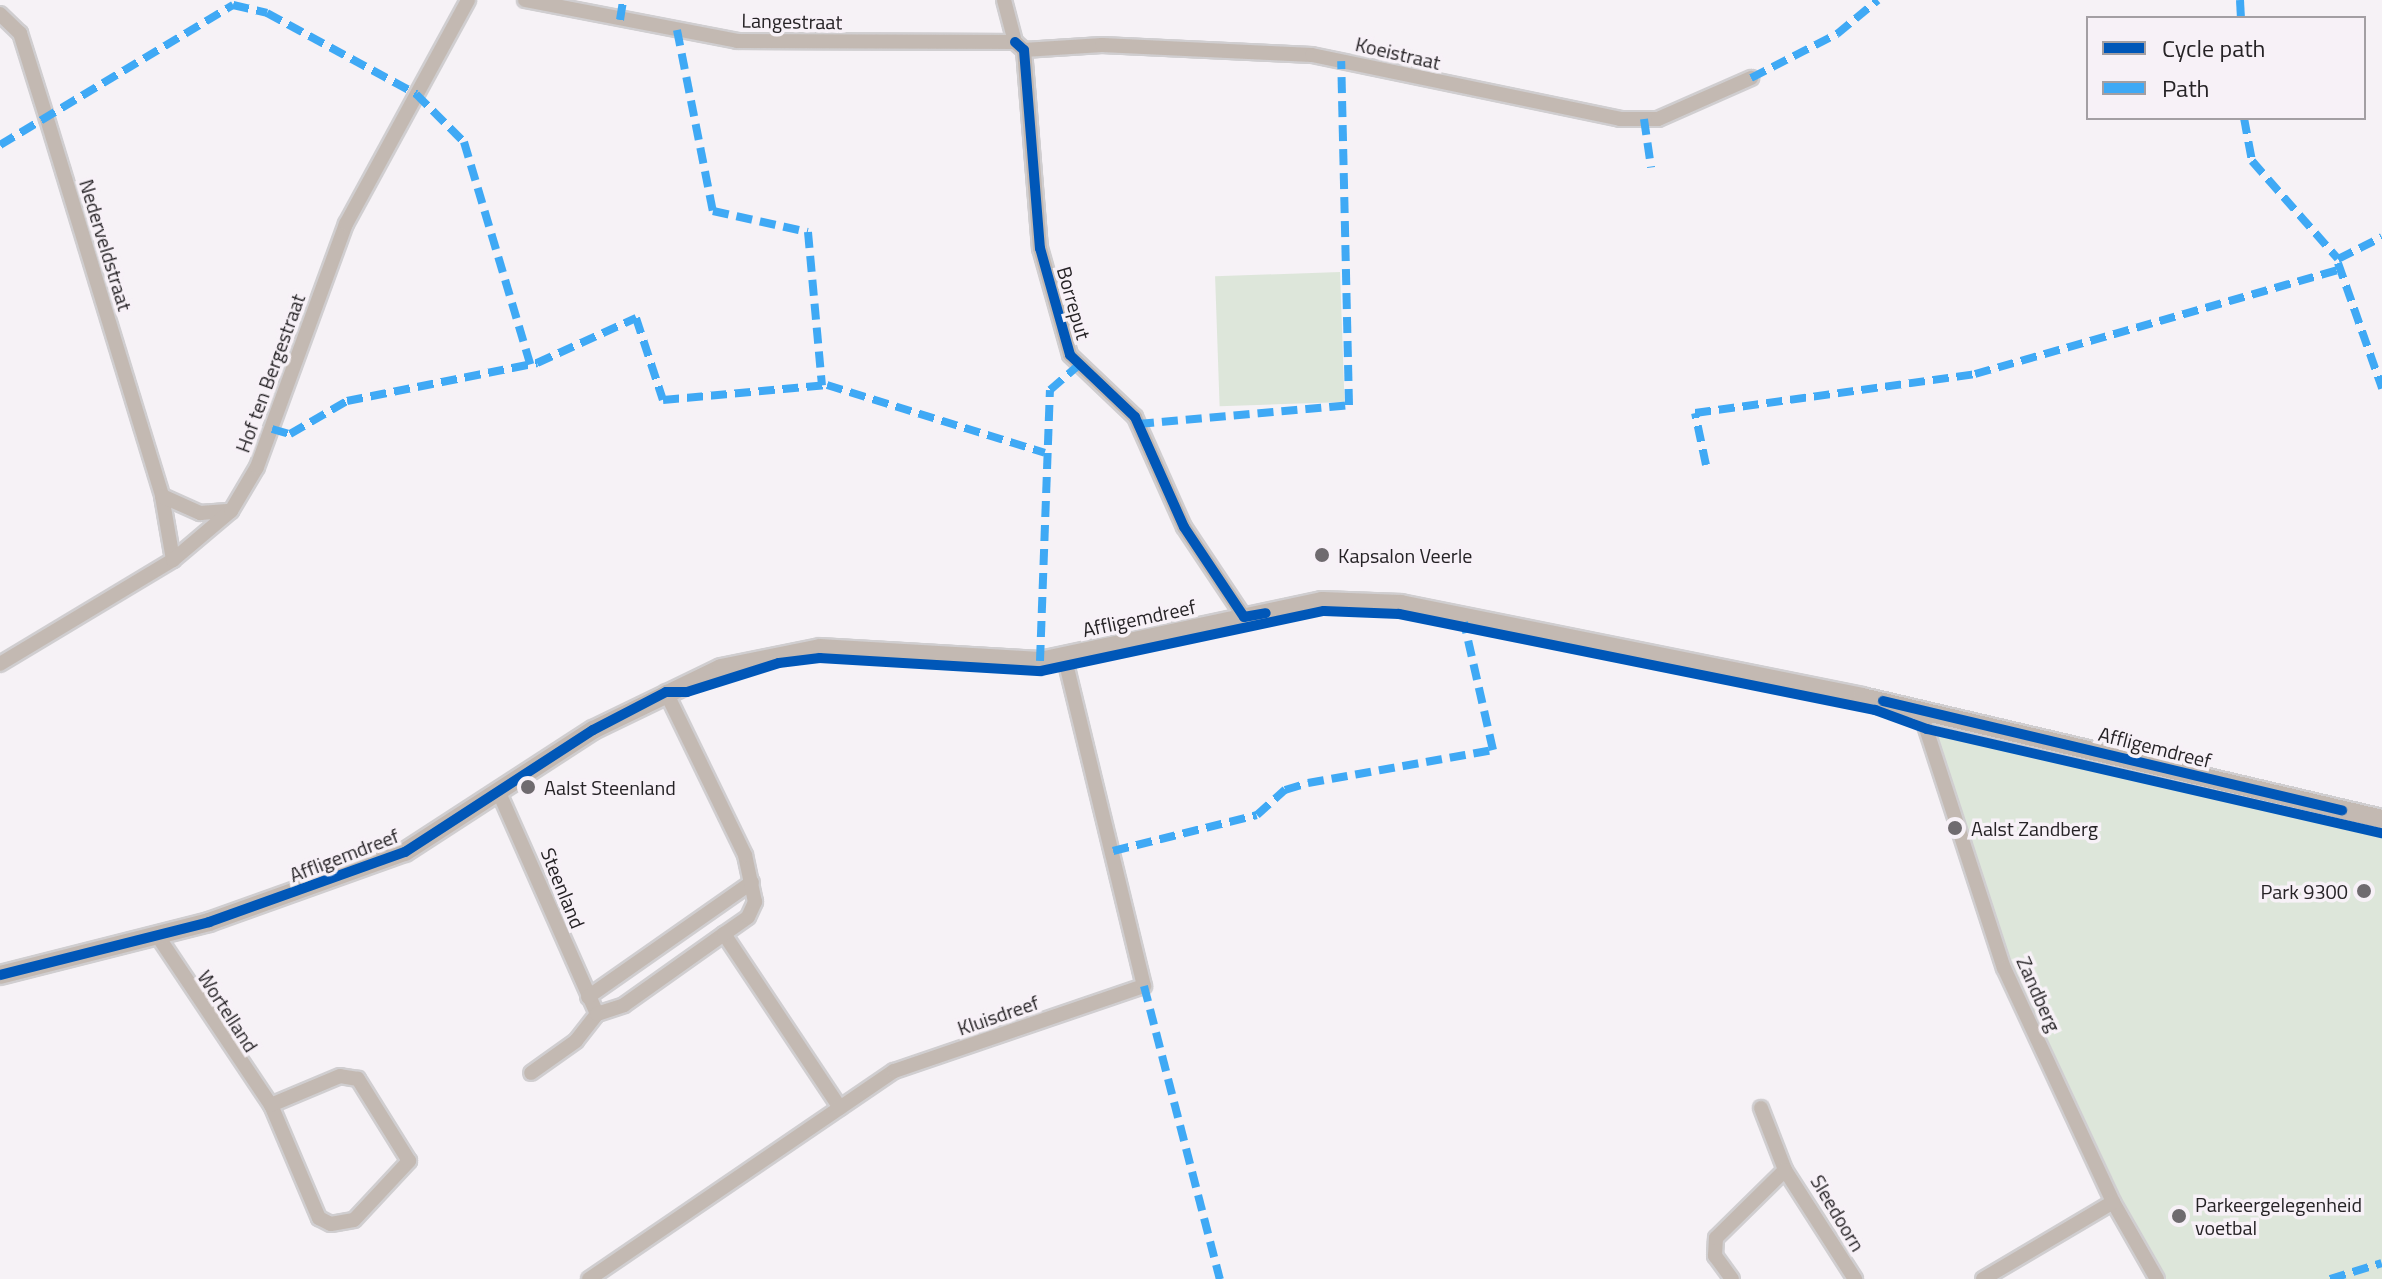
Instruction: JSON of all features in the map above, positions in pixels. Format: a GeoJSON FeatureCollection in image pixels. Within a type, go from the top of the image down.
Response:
{"type":"FeatureCollection","features":[{"type":"Feature","properties":{"kind":"street","name":"Hof ten Bergestraat"},"geometry":{"type":"LineString","coordinates":[[0,664],[173,560],[231,511],[262,455],[346,224],[468,0]]}},
{"type":"Feature","properties":{"kind":"street","name":"Langestraat"},"geometry":{"type":"LineString","coordinates":[[525,0],[737,41],[1020,46]]}},
{"type":"Feature","properties":{"kind":"street","name":"Borreput"},"geometry":{"type":"LineString","coordinates":[[1004,0],[1020,46],[1040,248],[1070,355],[1135,417],[1184,527],[1244,617]]}},
{"type":"Feature","properties":{"kind":"street","name":"Nederveldstraat"},"geometry":{"type":"LineString","coordinates":[[0,14],[20,33],[162,496],[173,560]]}},
{"type":"Feature","properties":{"kind":"street","name":"Koeistraat"},"geometry":{"type":"LineString","coordinates":[[1020,46],[1102,45],[1312,55],[1620,119],[1658,119],[1751,78]]}},
{"type":"Feature","properties":{"kind":"street"},"geometry":{"type":"LineString","coordinates":[[162,496],[200,513],[231,511]]}},
{"type":"Feature","properties":{"kind":"street","name":"Affligemdreef"},"geometry":{"type":"LineString","coordinates":[[0,975],[157,935],[405,852],[500,795],[593,730],[721,668],[820,648],[1018,661],[1064,656],[1322,601],[1401,604],[1920,710],[2382,819]]}},
{"type":"Feature","properties":{"kind":"street","name":"Kluisdreef"},"geometry":{"type":"LineString","coordinates":[[589,1279],[894,1071],[1144,986],[1064,656]]}},
{"type":"Feature","properties":{"kind":"street"},"geometry":{"type":"LineString","coordinates":[[531,1073],[576,1041],[597,1014],[624,1005],[748,917],[755,902],[752,882],[724,805],[666,692]]}},
{"type":"Feature","properties":{"kind":"street","name":"Zandberg"},"geometry":{"type":"LineString","coordinates":[[1920,710],[2004,968],[2113,1202],[2157,1279]]}},
{"type":"Feature","properties":{"kind":"street","name":"Steenland"},"geometry":{"type":"LineString","coordinates":[[500,795],[597,1014]]}},
{"type":"Feature","properties":{"kind":"street"},"geometry":{"type":"LineString","coordinates":[[588,997],[752,882]]}},
{"type":"Feature","properties":{"kind":"street"},"geometry":{"type":"LineString","coordinates":[[724,934],[840,1108]]}},
{"type":"Feature","properties":{"kind":"street","name":"Wortelland"},"geometry":{"type":"LineString","coordinates":[[157,935],[271,1105],[310,1206],[331,1224],[354,1220],[409,1161],[358,1079],[340,1076],[271,1105]]}},
{"type":"Feature","properties":{"kind":"street","name":"Sleedoorn"},"geometry":{"type":"LineString","coordinates":[[1761,1108],[1785,1170],[1855,1279]]}},
{"type":"Feature","properties":{"kind":"street","name":"Sleedoorn"},"geometry":{"type":"LineString","coordinates":[[1732,1279],[1715,1256],[1716,1238],[1785,1170]]}},
{"type":"Feature","properties":{"kind":"street"},"geometry":{"type":"LineString","coordinates":[[1983,1279],[2113,1202]]}},
{"type":"Feature","properties":{"kind":"shaded area"},"geometry":{"type":"Polygon","coordinates":[[[1340,272],[1345,402],[1220,406],[1215,276],[1340,272]]]}},
{"type":"Feature","properties":{"kind":"shaded area"},"geometry":{"type":"Polygon","coordinates":[[[1920,710],[2382,819],[2382,1279],[2157,1279],[2004,968],[1920,710]]]}},
{"type":"Feature","properties":{"kind":"marked path"},"geometry":{"type":"LineString","coordinates":[[620,20],[623,0]]}},
{"type":"Feature","properties":{"kind":"marked path"},"geometry":{"type":"LineString","coordinates":[[1751,78],[1837,34],[1878,0]]}},
{"type":"Feature","properties":{"kind":"marked path"},"geometry":{"type":"LineString","coordinates":[[2240,0],[2241,16]]}},
{"type":"Feature","properties":{"kind":"marked path"},"geometry":{"type":"LineString","coordinates":[[0,145],[233,5],[267,13],[416,94],[464,142],[530,364]]}},
{"type":"Feature","properties":{"kind":"marked path"},"geometry":{"type":"LineString","coordinates":[[677,30],[713,211],[808,232],[822,385]]}},
{"type":"Feature","properties":{"kind":"marked path"},"geometry":{"type":"LineString","coordinates":[[1138,424],[1349,405],[1341,61]]}},
{"type":"Feature","properties":{"kind":"marked path"},"geometry":{"type":"LineString","coordinates":[[1644,119],[1651,167]]}},
{"type":"Feature","properties":{"kind":"marked path"},"geometry":{"type":"LineString","coordinates":[[2244,120],[2252,161],[2338,259]]}},
{"type":"Feature","properties":{"kind":"marked path"},"geometry":{"type":"LineString","coordinates":[[2338,259],[2382,237]]}},
{"type":"Feature","properties":{"kind":"marked path"},"geometry":{"type":"LineString","coordinates":[[2338,263],[2382,388]]}},
{"type":"Feature","properties":{"kind":"marked path"},"geometry":{"type":"LineString","coordinates":[[1706,465],[1695,413],[1975,374],[2337,270]]}},
{"type":"Feature","properties":{"kind":"marked path"},"geometry":{"type":"LineString","coordinates":[[272,429],[290,434],[347,401],[537,363],[636,318],[663,400],[827,385],[1045,453]]}},
{"type":"Feature","properties":{"kind":"marked path"},"geometry":{"type":"LineString","coordinates":[[1040,661],[1050,390],[1080,364]]}},
{"type":"Feature","properties":{"kind":"marked path"},"geometry":{"type":"LineString","coordinates":[[1113,851],[1257,815],[1285,790],[1308,783],[1493,750],[1464,622]]}},
{"type":"Feature","properties":{"kind":"marked path"},"geometry":{"type":"LineString","coordinates":[[1144,986],[1220,1279]]}},
{"type":"Feature","properties":{"kind":"marked path"},"geometry":{"type":"LineString","coordinates":[[2330,1279],[2382,1263]]}},
{"type":"Feature","properties":{"kind":"cycle path"},"geometry":{"type":"LineString","coordinates":[[1015,42],[1024,50],[1040,248],[1070,355],[1135,417],[1184,527],[1244,617],[1266,613]]}},
{"type":"Feature","properties":{"kind":"cycle path"},"geometry":{"type":"LineString","coordinates":[[0,975],[209,922],[405,852],[593,730],[666,692],[687,692],[779,663],[820,658],[1041,671],[1324,611],[1399,614],[1875,710],[1927,729],[2382,833]]}},
{"type":"Feature","properties":{"kind":"cycle path"},"geometry":{"type":"LineString","coordinates":[[1883,701],[2342,810]]}},
{"type":"Feature","properties":{"kind":"place","name":"Kapsalon Veerle"},"geometry":{"type":"Point","coordinates":[1322,555]}},
{"type":"Feature","properties":{"kind":"place","name":"Aalst Steenland"},"geometry":{"type":"Point","coordinates":[528,787]}},
{"type":"Feature","properties":{"kind":"place","name":"Aalst Zandberg"},"geometry":{"type":"Point","coordinates":[1955,828]}},
{"type":"Feature","properties":{"kind":"place","name":"Park 9300"},"geometry":{"type":"Point","coordinates":[2364,891]}},
{"type":"Feature","properties":{"kind":"place","name":"Parkeergelegenheid voetbal"},"geometry":{"type":"Point","coordinates":[2179,1216]}}]}
